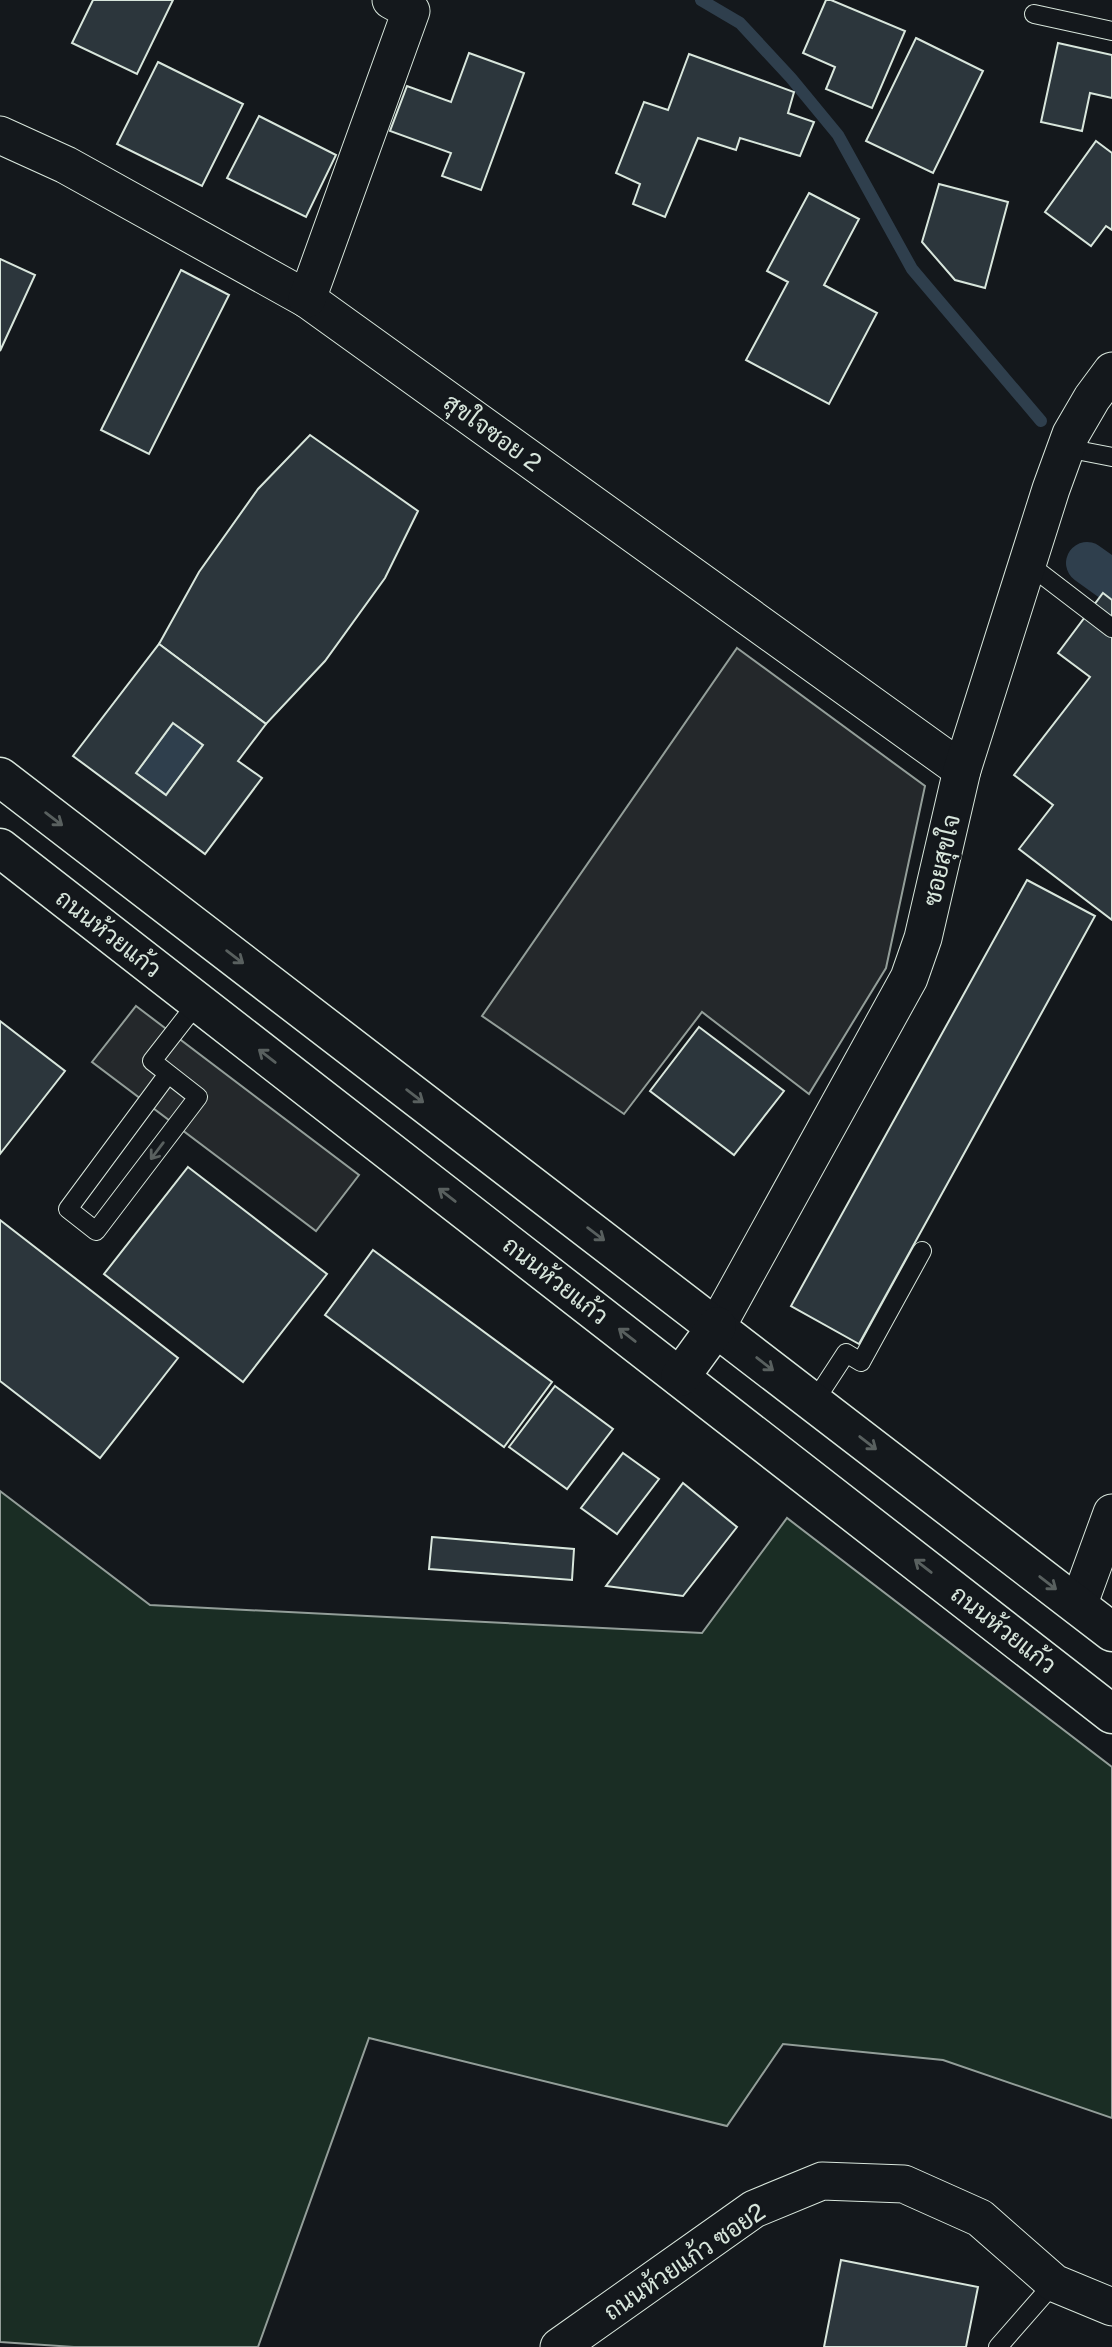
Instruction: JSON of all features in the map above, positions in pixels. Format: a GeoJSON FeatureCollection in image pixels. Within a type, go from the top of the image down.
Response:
{"type":"FeatureCollection","features":[{"type":"Feature","properties":{"kind":"main road"},"geometry":{"type":"LineString","coordinates":[[0,777],[1112,1632]]}},
{"type":"Feature","properties":{"kind":"main road","name":"ถนนห้วยแก้ว"},"geometry":{"type":"LineString","coordinates":[[0,848],[1112,1714]]}},
{"type":"Feature","properties":{"kind":"main road"},"geometry":{"type":"LineString","coordinates":[[680,1377],[716,1326]]}},
{"type":"Feature","properties":{"kind":"street"},"geometry":{"type":"LineString","coordinates":[[307,299],[401,6]]}},
{"type":"Feature","properties":{"kind":"street","name":"สุขใจซอย 2"},"geometry":{"type":"LineString","coordinates":[[0,135],[65,165],[307,299],[962,770]]}},
{"type":"Feature","properties":{"kind":"street","name":"ซอยสุขใจ"},"geometry":{"type":"LineString","coordinates":[[716,1326],[909,978],[923,938],[962,770],[1027,563],[1071,435],[1092,398],[1112,371]]}},
{"type":"Feature","properties":{"kind":"street"},"geometry":{"type":"LineString","coordinates":[[1078,1606],[1112,1513]]}},
{"type":"Feature","properties":{"kind":"street","name":"ถนนห้วยแก้ว ซอย2"},"geometry":{"type":"LineString","coordinates":[[559,2347],[754,2209],[822,2181],[904,2184],[980,2218],[1054,2283],[1112,2307]]}},
{"type":"Feature","properties":{"kind":"lane"},"geometry":{"type":"LineString","coordinates":[[1034,14],[1112,31]]}},
{"type":"Feature","properties":{"kind":"lane"},"geometry":{"type":"LineString","coordinates":[[1066,448],[1112,457]]}},
{"type":"Feature","properties":{"kind":"lane"},"geometry":{"type":"LineString","coordinates":[[1027,563],[1112,628]]}},
{"type":"Feature","properties":{"kind":"lane"},"geometry":{"type":"LineString","coordinates":[[168,1074],[68,1209],[96,1231],[198,1097],[152,1061],[198,1002]]}},
{"type":"Feature","properties":{"kind":"lane"},"geometry":{"type":"LineString","coordinates":[[814,1402],[850,1347],[861,1362],[922,1251]]}},
{"type":"Feature","properties":{"kind":"lane"},"geometry":{"type":"LineString","coordinates":[[998,2347],[1054,2283]]}},
{"type":"Feature","properties":{"kind":"green space"},"geometry":{"type":"Polygon","coordinates":[[[0,1491],[150,1605],[702,1633],[787,1518],[1112,1767],[1112,2118],[943,2060],[783,2044],[727,2126],[369,2038],[258,2347],[74,2347],[0,2342],[0,1491]]]}},
{"type":"Feature","properties":{"kind":"shaded area"},"geometry":{"type":"Polygon","coordinates":[[[737,648],[925,786],[886,968],[809,1094],[702,1012],[624,1114],[482,1016],[737,648]]]}},
{"type":"Feature","properties":{"kind":"shaded area"},"geometry":{"type":"Polygon","coordinates":[[[136,1006],[359,1175],[316,1231],[92,1062],[136,1006]]]}},
{"type":"Feature","properties":{"kind":"water"},"geometry":{"type":"Polygon","coordinates":[[[173,723],[203,745],[166,795],[136,773],[173,723]]]}},
{"type":"Feature","properties":{"kind":"building"},"geometry":{"type":"Polygon","coordinates":[[[93,0],[173,0],[137,74],[72,43],[93,0]]]}},
{"type":"Feature","properties":{"kind":"building"},"geometry":{"type":"Polygon","coordinates":[[[826,0],[905,31],[872,108],[826,89],[835,67],[803,53],[826,0]]]}},
{"type":"Feature","properties":{"kind":"building"},"geometry":{"type":"Polygon","coordinates":[[[916,38],[983,71],[933,173],[866,141],[916,38]]]}},
{"type":"Feature","properties":{"kind":"building"},"geometry":{"type":"Polygon","coordinates":[[[1058,43],[1112,55],[1112,98],[1090,93],[1082,131],[1041,122],[1058,43]]]}},
{"type":"Feature","properties":{"kind":"building"},"geometry":{"type":"Polygon","coordinates":[[[469,53],[524,73],[481,190],[442,176],[451,153],[390,131],[407,86],[451,102],[469,53]]]}},
{"type":"Feature","properties":{"kind":"building"},"geometry":{"type":"Polygon","coordinates":[[[689,54],[794,92],[788,113],[814,122],[800,156],[740,138],[736,150],[698,138],[665,217],[633,204],[640,184],[616,173],[644,102],[668,110],[689,54]]]}},
{"type":"Feature","properties":{"kind":"building"},"geometry":{"type":"Polygon","coordinates":[[[158,62],[243,104],[202,186],[117,144],[158,62]]]}},
{"type":"Feature","properties":{"kind":"building"},"geometry":{"type":"Polygon","coordinates":[[[259,116],[336,155],[306,217],[227,178],[259,116]]]}},
{"type":"Feature","properties":{"kind":"building"},"geometry":{"type":"Polygon","coordinates":[[[1096,141],[1112,153],[1112,230],[1106,226],[1091,246],[1045,212],[1096,141]]]}},
{"type":"Feature","properties":{"kind":"building"},"geometry":{"type":"Polygon","coordinates":[[[939,184],[1008,202],[985,288],[955,280],[922,242],[939,184]]]}},
{"type":"Feature","properties":{"kind":"building"},"geometry":{"type":"Polygon","coordinates":[[[809,193],[859,219],[824,285],[877,313],[829,404],[746,360],[788,282],[767,271],[809,193]]]}},
{"type":"Feature","properties":{"kind":"building"},"geometry":{"type":"Polygon","coordinates":[[[0,259],[35,275],[0,351],[0,259]]]}},
{"type":"Feature","properties":{"kind":"building"},"geometry":{"type":"Polygon","coordinates":[[[181,270],[229,295],[149,454],[101,430],[181,270]]]}},
{"type":"Feature","properties":{"kind":"building"},"geometry":{"type":"Polygon","coordinates":[[[310,435],[418,511],[385,578],[325,661],[266,724],[159,644],[199,572],[258,489],[310,435]]]}},
{"type":"Feature","properties":{"kind":"building"},"geometry":{"type":"Polygon","coordinates":[[[1103,593],[1112,600],[1112,920],[1019,849],[1053,805],[1014,775],[1090,677],[1058,653],[1103,593]]]}},
{"type":"Feature","properties":{"kind":"building"},"geometry":{"type":"Polygon","coordinates":[[[159,644],[266,724],[238,761],[262,778],[205,854],[73,756],[159,644]],[[173,723],[136,773],[166,795],[203,745],[173,723]]]}},
{"type":"Feature","properties":{"kind":"building"},"geometry":{"type":"Polygon","coordinates":[[[1027,880],[1095,916],[859,1344],[791,1306],[1027,880]]]}},
{"type":"Feature","properties":{"kind":"building"},"geometry":{"type":"Polygon","coordinates":[[[0,1021],[65,1071],[0,1154],[0,1021]]]}},
{"type":"Feature","properties":{"kind":"building"},"geometry":{"type":"Polygon","coordinates":[[[699,1027],[784,1091],[734,1155],[650,1091],[699,1027]]]}},
{"type":"Feature","properties":{"kind":"building"},"geometry":{"type":"Polygon","coordinates":[[[188,1167],[327,1274],[243,1382],[104,1274],[188,1167]]]}},
{"type":"Feature","properties":{"kind":"building"},"geometry":{"type":"Polygon","coordinates":[[[0,1220],[178,1358],[100,1458],[0,1381],[0,1220]]]}},
{"type":"Feature","properties":{"kind":"building"},"geometry":{"type":"Polygon","coordinates":[[[373,1250],[552,1382],[504,1447],[325,1315],[373,1250]]]}},
{"type":"Feature","properties":{"kind":"building"},"geometry":{"type":"Polygon","coordinates":[[[555,1386],[613,1429],[567,1489],[509,1447],[555,1386]]]}},
{"type":"Feature","properties":{"kind":"building"},"geometry":{"type":"Polygon","coordinates":[[[623,1453],[659,1479],[617,1534],[581,1508],[623,1453]]]}},
{"type":"Feature","properties":{"kind":"building"},"geometry":{"type":"Polygon","coordinates":[[[683,1483],[737,1527],[683,1596],[606,1586],[683,1483]]]}},
{"type":"Feature","properties":{"kind":"building"},"geometry":{"type":"Polygon","coordinates":[[[432,1537],[574,1549],[572,1580],[429,1569],[432,1537]]]}},
{"type":"Feature","properties":{"kind":"building"},"geometry":{"type":"Polygon","coordinates":[[[841,2260],[978,2287],[966,2347],[824,2347],[841,2260]]]}},
{"type":"Feature","properties":{"kind":"waterway"},"geometry":{"type":"LineString","coordinates":[[701,0],[740,23],[791,78],[838,135],[912,269],[1041,421]]}},
{"type":"Feature","properties":{"kind":"waterway"},"geometry":{"type":"LineString","coordinates":[[1087,563],[1112,581]]}}]}
